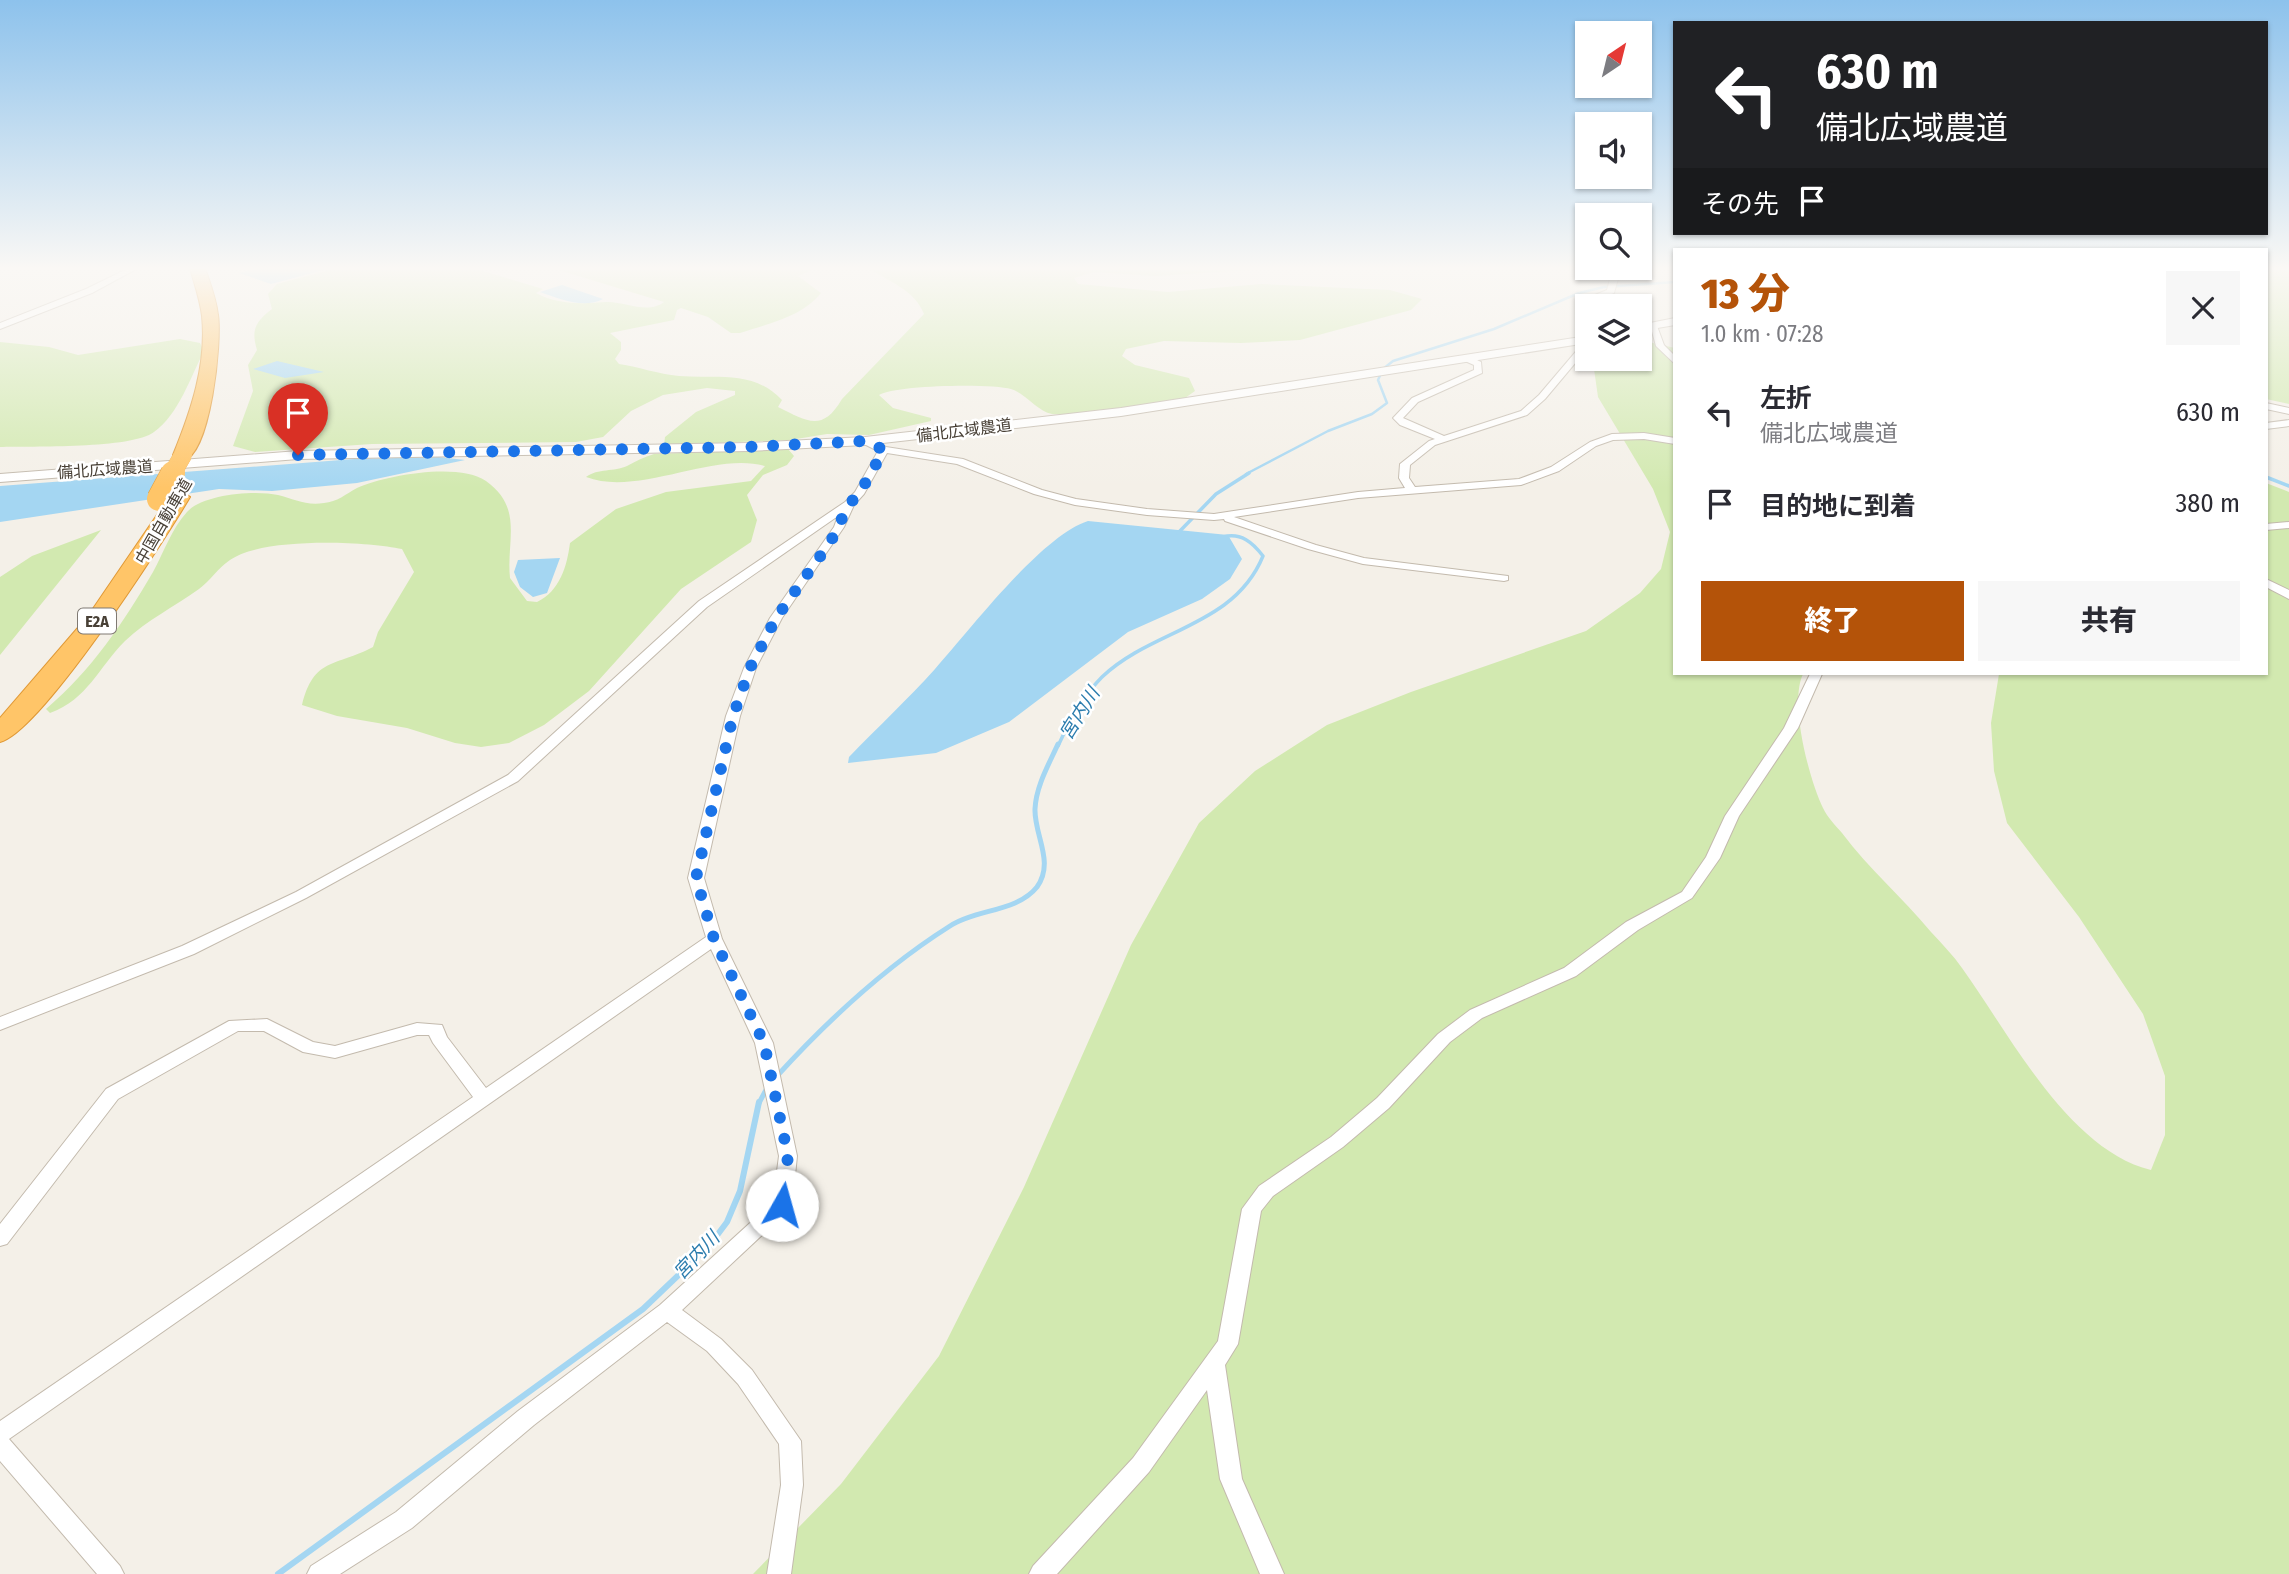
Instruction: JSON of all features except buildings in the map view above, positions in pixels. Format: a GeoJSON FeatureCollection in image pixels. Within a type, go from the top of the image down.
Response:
{"type":"FeatureCollection","features":[{"type":"Feature","properties":{"kind":"highway","name":"中国自動車道"},"geometry":{"type":"LineString","coordinates":[[192,454],[212,355],[211,341]]}},
{"type":"Feature","properties":{"kind":"highway","name":"中国自動車道"},"geometry":{"type":"LineString","coordinates":[[0,734],[93,627],[144,557],[169,498],[224,385],[228,341]]}},
{"type":"Feature","properties":{"kind":"highway","name":"中国自動車道"},"geometry":{"type":"LineString","coordinates":[[0,711],[73,627],[169,498]]}},
{"type":"Feature","properties":{"kind":"street"},"geometry":{"type":"LineString","coordinates":[[1657,341],[1673,359]]}},
{"type":"Feature","properties":{"kind":"street","name":"備北広域農道"},"geometry":{"type":"LineString","coordinates":[[0,478],[310,454],[748,447],[865,441],[1121,412],[1575,343]]}},
{"type":"Feature","properties":{"kind":"street"},"geometry":{"type":"LineString","coordinates":[[1412,491],[1404,478],[1405,464],[1444,439],[1501,423],[1524,413],[1542,397],[1575,356]]}},
{"type":"Feature","properties":{"kind":"street"},"geometry":{"type":"LineString","coordinates":[[1444,439],[1403,423],[1398,418],[1415,401],[1479,371],[1478,364],[1468,359]]}},
{"type":"Feature","properties":{"kind":"street"},"geometry":{"type":"LineString","coordinates":[[2268,406],[2289,411]]}},
{"type":"Feature","properties":{"kind":"street"},"geometry":{"type":"LineString","coordinates":[[2268,426],[2289,423]]}},
{"type":"Feature","properties":{"kind":"street"},"geometry":{"type":"LineString","coordinates":[[865,441],[884,450],[959,461],[1038,492],[1074,502],[1147,512],[1224,517],[1317,501],[1521,482],[1555,469],[1593,444],[1612,437],[1644,436],[1673,441]]}},
{"type":"Feature","properties":{"kind":"street"},"geometry":{"type":"LineString","coordinates":[[0,1024],[188,950],[312,889],[513,778],[703,604],[849,504],[859,494],[884,450]]}},
{"type":"Feature","properties":{"kind":"street"},"geometry":{"type":"LineString","coordinates":[[319,1574],[404,1520],[526,1418],[667,1311],[782,1205],[788,1156],[764,1043],[714,939],[696,878],[733,716],[750,668],[776,618],[831,541],[849,504]]}},
{"type":"Feature","properties":{"kind":"street"},"geometry":{"type":"LineString","coordinates":[[1224,517],[1311,547],[1363,561],[1504,578]]}},
{"type":"Feature","properties":{"kind":"street"},"geometry":{"type":"LineString","coordinates":[[2268,525],[2289,525]]}},
{"type":"Feature","properties":{"kind":"street"},"geometry":{"type":"LineString","coordinates":[[2268,583],[2289,595]]}},
{"type":"Feature","properties":{"kind":"street"},"geometry":{"type":"LineString","coordinates":[[1041,1574],[1142,1465],[1228,1344],[1252,1209],[1266,1191],[1337,1142],[1383,1103],[1444,1038],[1476,1014],[1570,972],[1632,926],[1687,895],[1713,858],[1732,816],[1791,729],[1816,675]]}},
{"type":"Feature","properties":{"kind":"street"},"geometry":{"type":"LineString","coordinates":[[0,1433],[714,939]]}},
{"type":"Feature","properties":{"kind":"street"},"geometry":{"type":"LineString","coordinates":[[0,1238],[112,1094],[235,1025],[267,1025],[309,1048],[335,1052],[417,1029],[436,1029],[439,1039],[483,1097]]}},
{"type":"Feature","properties":{"kind":"street"},"geometry":{"type":"LineString","coordinates":[[667,1311],[714,1345],[737,1369],[790,1441],[792,1485],[779,1574]]}},
{"type":"Feature","properties":{"kind":"street"},"geometry":{"type":"LineString","coordinates":[[1214,1363],[1231,1479],[1272,1574]]}},
{"type":"Feature","properties":{"kind":"street"},"geometry":{"type":"LineString","coordinates":[[0,1445],[113,1574]]}},
{"type":"Feature","properties":{"kind":"green space"},"geometry":{"type":"Polygon","coordinates":[[[164,341],[200,343],[204,351],[177,406],[154,432],[104,444],[0,447],[0,342],[49,347],[78,355],[164,341]]]}},
{"type":"Feature","properties":{"kind":"green space"},"geometry":{"type":"Polygon","coordinates":[[[255,341],[620,341],[621,350],[615,359],[619,364],[679,376],[747,380],[771,390],[782,400],[778,407],[813,421],[828,417],[898,341],[1162,341],[1126,349],[1122,356],[1135,365],[1189,378],[1195,391],[1185,398],[1065,415],[1047,413],[1011,389],[922,387],[879,395],[893,408],[931,418],[931,421],[869,435],[827,434],[790,440],[664,445],[665,437],[696,412],[735,395],[735,391],[707,388],[663,395],[631,411],[603,437],[576,442],[372,444],[255,452],[233,446],[253,391],[248,365],[257,350],[255,341]]]}},
{"type":"Feature","properties":{"kind":"green space"},"geometry":{"type":"Polygon","coordinates":[[[1181,341],[1271,341],[1241,343],[1181,341]]]}},
{"type":"Feature","properties":{"kind":"green space"},"geometry":{"type":"Polygon","coordinates":[[[2268,341],[2289,341],[2289,404],[2268,399],[2268,341]]]}},
{"type":"Feature","properties":{"kind":"green space"},"geometry":{"type":"Polygon","coordinates":[[[1652,343],[1673,348],[1673,675],[1803,675],[1798,703],[1802,741],[1812,779],[1827,815],[1863,859],[1955,959],[2043,1086],[2067,1114],[2093,1139],[2121,1158],[2151,1170],[2165,1135],[2165,1076],[2143,1014],[2079,917],[2007,823],[1994,771],[1991,723],[1999,675],[2268,675],[2268,484],[2289,492],[2289,1574],[753,1574],[841,1484],[939,1356],[1024,1187],[1131,945],[1199,823],[1255,771],[1327,725],[1411,692],[1586,631],[1640,593],[1661,569],[1670,532],[1653,489],[1598,397],[1594,371],[1652,371],[1652,343]]]}},
{"type":"Feature","properties":{"kind":"green space"},"geometry":{"type":"Polygon","coordinates":[[[788,449],[794,456],[787,465],[763,475],[747,495],[757,520],[751,542],[681,589],[589,691],[544,725],[509,743],[481,747],[455,743],[407,728],[337,716],[302,705],[313,678],[320,671],[373,647],[378,632],[414,572],[402,549],[364,544],[288,544],[265,547],[230,560],[199,589],[133,633],[74,700],[50,713],[46,709],[78,678],[106,645],[142,591],[182,518],[205,501],[256,493],[318,504],[333,501],[370,483],[403,475],[441,471],[474,475],[498,491],[505,502],[511,526],[510,578],[527,601],[537,602],[557,585],[567,560],[570,543],[616,509],[666,492],[751,481],[765,466],[723,464],[629,482],[607,482],[586,477],[596,472],[622,468],[654,454],[788,449]]]}},
{"type":"Feature","properties":{"kind":"green space"},"geometry":{"type":"Polygon","coordinates":[[[101,530],[0,655],[0,577],[32,556],[101,530]]]}},
{"type":"Feature","properties":{"kind":"water"},"geometry":{"type":"Polygon","coordinates":[[[277,361],[324,372],[285,378],[253,369],[277,361]]]}},
{"type":"Feature","properties":{"kind":"water"},"geometry":{"type":"Polygon","coordinates":[[[439,457],[465,460],[357,483],[272,491],[219,489],[0,522],[0,486],[354,459],[439,457]]]}},
{"type":"Feature","properties":{"kind":"water"},"geometry":{"type":"Polygon","coordinates":[[[1088,521],[1228,535],[1242,559],[1230,579],[1202,599],[1128,632],[1009,722],[936,753],[848,763],[849,757],[925,680],[1028,564],[1069,530],[1088,521]]]}},
{"type":"Feature","properties":{"kind":"water"},"geometry":{"type":"Polygon","coordinates":[[[560,558],[547,593],[533,597],[520,587],[514,572],[518,560],[560,558]]]}},
{"type":"Feature","properties":{"kind":"waterway","name":"宮内川"},"geometry":{"type":"LineString","coordinates":[[1246,474],[1328,431],[1372,414],[1387,403],[1378,380],[1383,369],[1393,361],[1455,341]]}},
{"type":"Feature","properties":{"kind":"waterway","name":"宮内川"},"geometry":{"type":"LineString","coordinates":[[1178,533],[1216,494],[1249,473]]}},
{"type":"Feature","properties":{"kind":"waterway"},"geometry":{"type":"LineString","coordinates":[[2268,478],[2289,486]]}},
{"type":"Feature","properties":{"kind":"waterway","name":"宮内川"},"geometry":{"type":"LineString","coordinates":[[1058,746],[1077,710],[1102,677],[1144,648],[1212,613],[1233,598],[1250,580],[1263,556],[1241,537],[1223,537]]}},
{"type":"Feature","properties":{"kind":"waterway","name":"宮内川"},"geometry":{"type":"LineString","coordinates":[[777,1076],[837,1014],[880,976],[926,942],[960,920],[1008,906],[1029,895],[1037,887],[1042,878],[1044,858],[1036,819],[1036,800],[1058,744]]}},
{"type":"Feature","properties":{"kind":"waterway","name":"宮内川"},"geometry":{"type":"LineString","coordinates":[[759,1103],[767,1088]]}},
{"type":"Feature","properties":{"kind":"waterway","name":"宮内川"},"geometry":{"type":"LineString","coordinates":[[278,1574],[643,1309],[709,1246],[727,1222],[740,1191],[759,1102]]}},
{"type":"Feature","properties":{"kind":"route"},"geometry":{"type":"LineString","coordinates":[[298,455],[748,447],[865,441],[884,450],[877,467],[849,504],[831,541],[776,618],[750,668],[733,716],[696,878],[714,939],[764,1043],[788,1156],[782,1205]]}}]}
